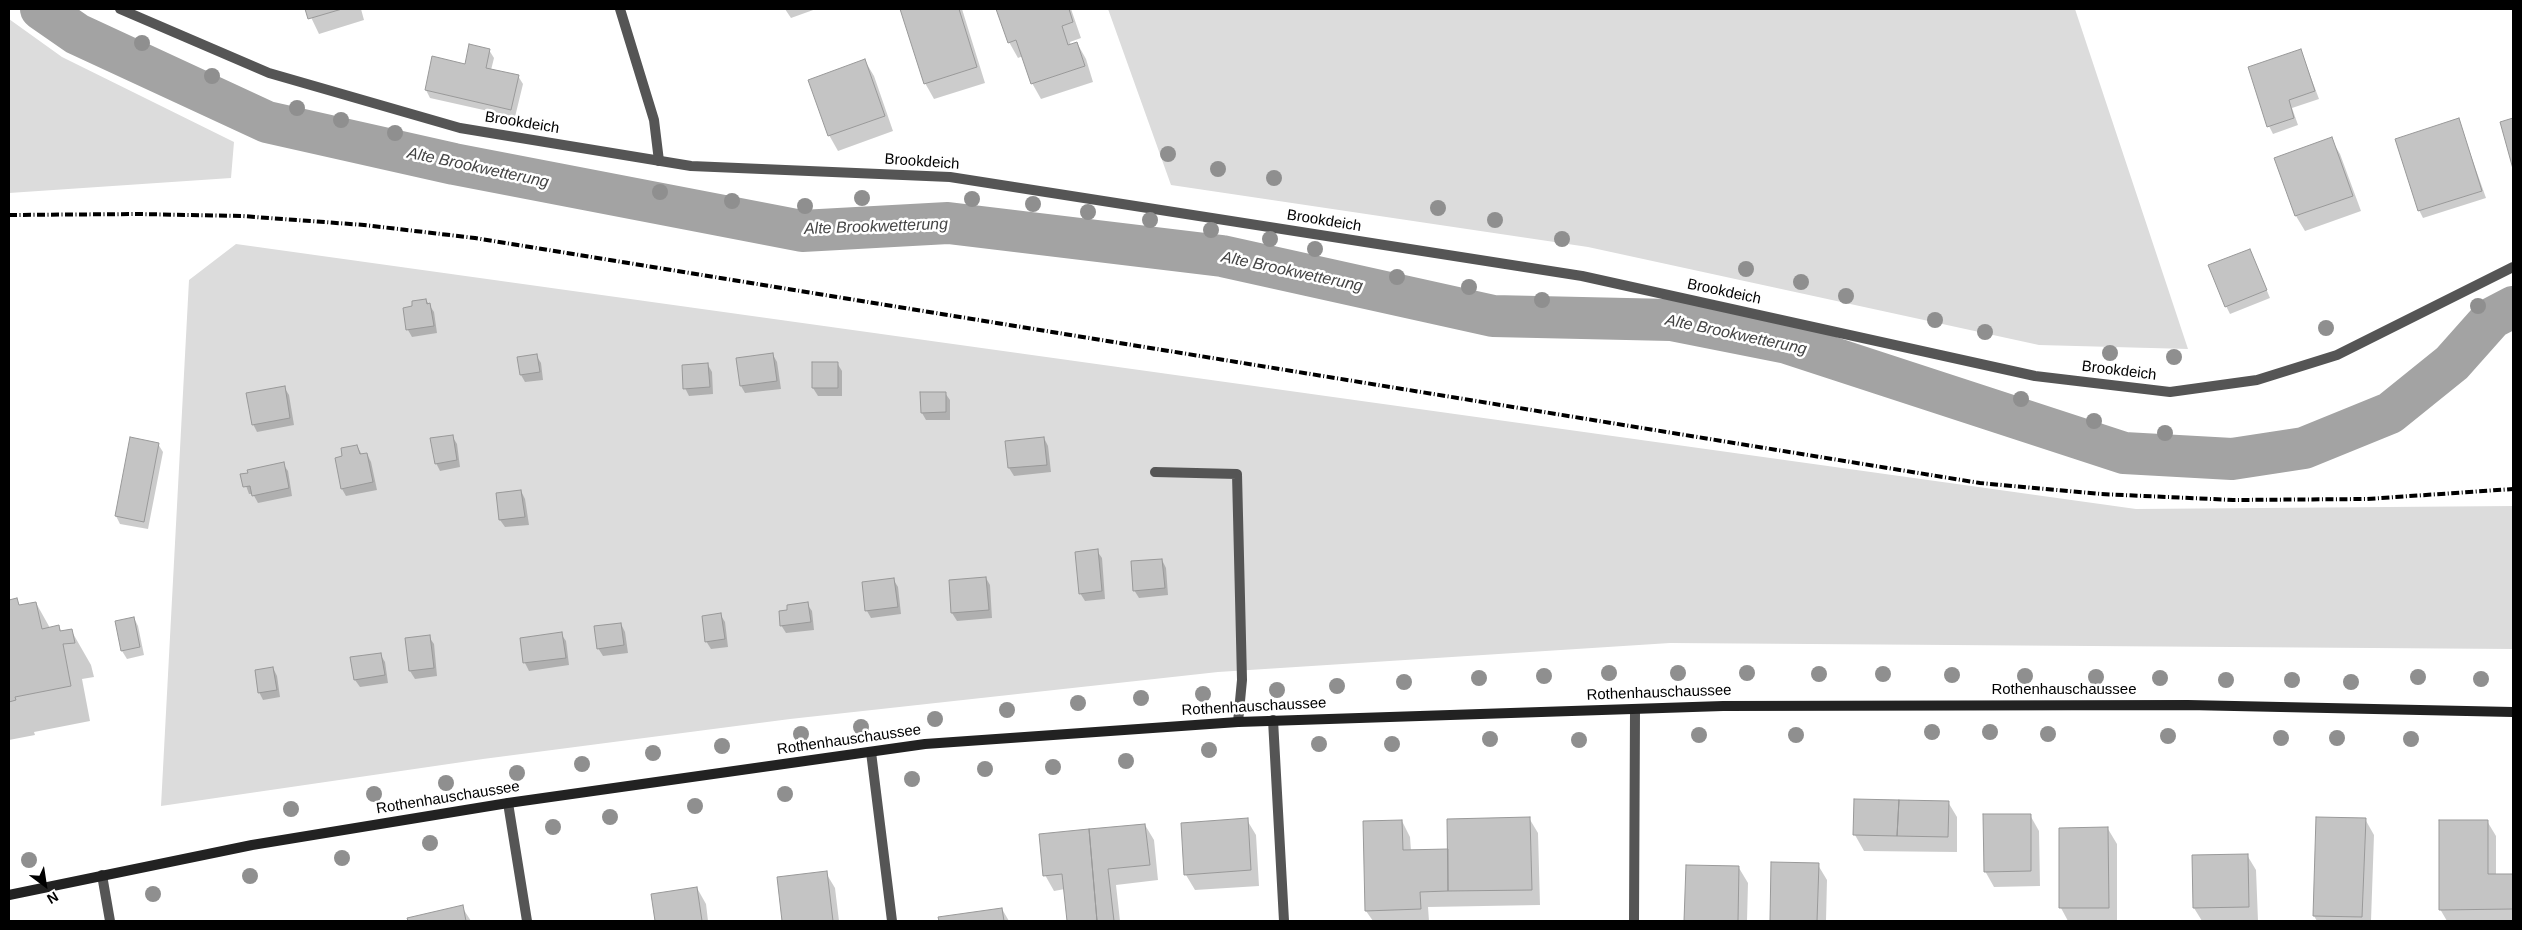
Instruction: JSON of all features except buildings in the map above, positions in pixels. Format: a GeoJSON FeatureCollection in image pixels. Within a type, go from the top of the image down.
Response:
{"type":"FeatureCollection","features":[{"type":"Feature","properties":{"kind":"main road","name":"Rothenhauschaussee"},"geometry":{"type":"LineString","coordinates":[[9,895],[252,845],[508,803],[925,744],[1273,720],[1723,706],[2188,705],[2513,712]]}},
{"type":"Feature","properties":{"kind":"street","name":"Brookdeich"},"geometry":{"type":"LineString","coordinates":[[120,9],[269,73],[460,128],[691,166],[950,177],[970,180],[1582,276],[2035,376],[2170,392],[2257,380],[2337,355],[2513,268]]}},
{"type":"Feature","properties":{"kind":"street"},"geometry":{"type":"LineString","coordinates":[[620,9],[654,120],[659,161]]}},
{"type":"Feature","properties":{"kind":"street"},"geometry":{"type":"LineString","coordinates":[[1155,472],[1237,474],[1242,680],[1238,722]]}},
{"type":"Feature","properties":{"kind":"street"},"geometry":{"type":"LineString","coordinates":[[1634,921],[1635,709]]}},
{"type":"Feature","properties":{"kind":"street"},"geometry":{"type":"LineString","coordinates":[[1273,720],[1284,921]]}},
{"type":"Feature","properties":{"kind":"street"},"geometry":{"type":"LineString","coordinates":[[871,752],[892,921]]}},
{"type":"Feature","properties":{"kind":"street"},"geometry":{"type":"LineString","coordinates":[[508,803],[527,921]]}},
{"type":"Feature","properties":{"kind":"street"},"geometry":{"type":"LineString","coordinates":[[102,875],[110,921]]}},
{"type":"Feature","properties":{"kind":"shaded area"},"geometry":{"type":"Polygon","coordinates":[[[1108,9],[2075,9],[2188,349],[2039,345],[1588,247],[1171,185],[1108,9]]]}},
{"type":"Feature","properties":{"kind":"shaded area"},"geometry":{"type":"Polygon","coordinates":[[[9,19],[62,57],[234,142],[231,178],[9,193],[9,19]]]}},
{"type":"Feature","properties":{"kind":"shaded area"},"geometry":{"type":"Polygon","coordinates":[[[236,244],[2136,509],[2513,506],[2513,649],[1670,643],[1218,672],[790,719],[483,759],[161,806],[189,280],[236,244]]]}},
{"type":"Feature","properties":{"kind":"waterway","name":"Alte Brookwetterung"},"geometry":{"type":"LineString","coordinates":[[41,9],[77,34],[267,122],[454,164],[802,231],[948,223],[1222,256],[1493,316],[1671,320],[1787,343],[2124,453],[2232,459],[2304,448],[2390,413],[2452,363],[2492,318],[2513,307]]}},
{"type":"Feature","properties":{"kind":"railway"},"geometry":{"type":"LineString","coordinates":[[9,215],[138,214],[242,216],[364,225],[475,238],[1980,483],[2101,494],[2233,500],[2367,499],[2513,489]]}}]}
